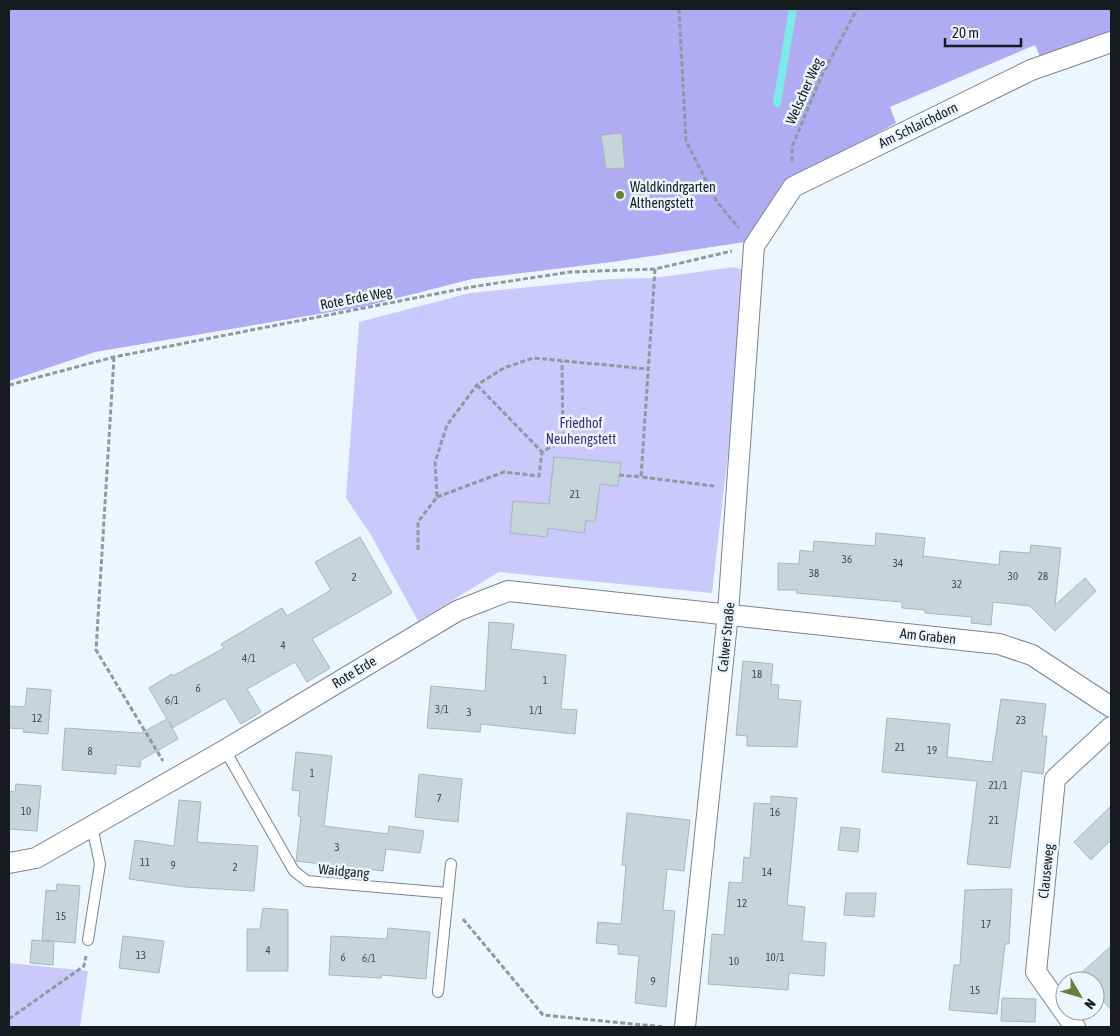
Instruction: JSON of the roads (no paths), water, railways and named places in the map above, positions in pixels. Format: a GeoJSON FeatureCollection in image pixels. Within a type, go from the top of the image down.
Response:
{"type":"FeatureCollection","features":[{"type":"Feature","properties":{"kind":"street","name":"Am Schlaichdorn"},"geometry":{"type":"LineString","coordinates":[[754,246],[793,187],[1031,70],[1111,42]]}},
{"type":"Feature","properties":{"kind":"street","name":"Calwer Straße"},"geometry":{"type":"LineString","coordinates":[[685,1027],[728,613],[754,246]]}},
{"type":"Feature","properties":{"kind":"street","name":"Rote Erde"},"geometry":{"type":"LineString","coordinates":[[9,863],[36,858],[225,750],[457,612],[508,591],[728,613]]}},
{"type":"Feature","properties":{"kind":"street","name":"Am Graben"},"geometry":{"type":"LineString","coordinates":[[728,613],[999,644],[1032,654],[1111,707]]}},
{"type":"Feature","properties":{"kind":"street","name":"Clauseweg"},"geometry":{"type":"LineString","coordinates":[[1075,1027],[1036,972],[1055,779],[1111,727]]}},
{"type":"Feature","properties":{"kind":"lane","name":"Waidgang"},"geometry":{"type":"LineString","coordinates":[[225,750],[294,871],[307,882],[448,892]]}},
{"type":"Feature","properties":{"kind":"lane"},"geometry":{"type":"LineString","coordinates":[[88,940],[100,864],[92,826]]}},
{"type":"Feature","properties":{"kind":"lane"},"geometry":{"type":"LineString","coordinates":[[438,992],[451,864]]}},
{"type":"Feature","properties":{"kind":"waterway"},"geometry":{"type":"LineString","coordinates":[[777,103],[793,9]]}},
{"type":"Feature","properties":{"kind":"place","name":"Waldkindrgarten Althengstett"},"geometry":{"type":"Point","coordinates":[620,195]}},
{"type":"Feature","properties":{"kind":"park label","name":"Friedhof Neuhengstett"},"geometry":{"type":"Point","coordinates":[581,432]}}]}
